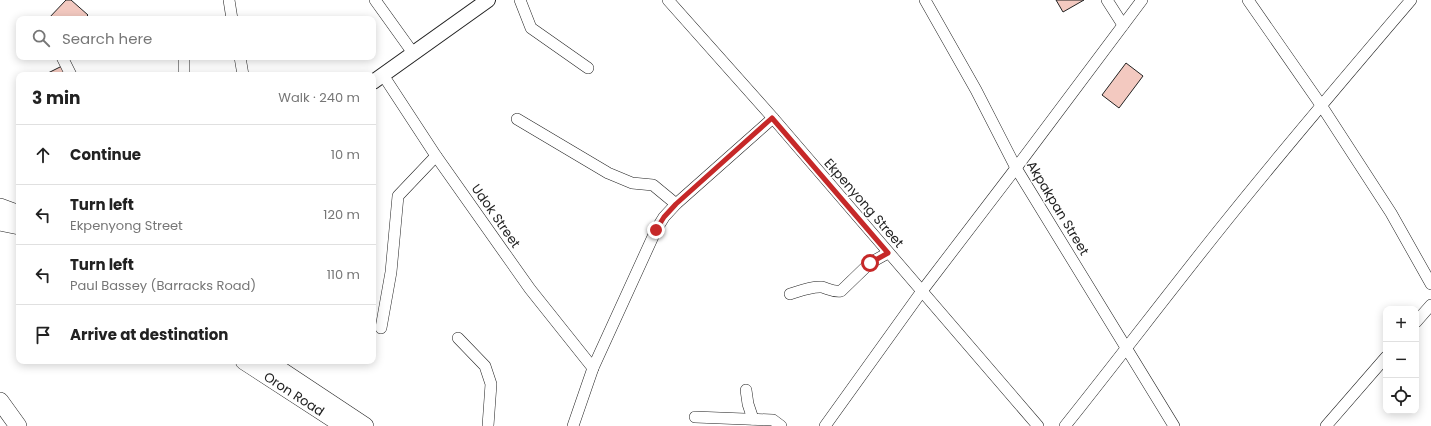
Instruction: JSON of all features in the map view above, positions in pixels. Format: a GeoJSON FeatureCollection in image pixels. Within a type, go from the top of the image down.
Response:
{"type":"FeatureCollection","features":[{"type":"Feature","properties":{"kind":"highway"},"geometry":{"type":"LineString","coordinates":[[0,207],[16,213]]}},
{"type":"Feature","properties":{"kind":"highway"},"geometry":{"type":"LineString","coordinates":[[0,222],[16,225]]}},
{"type":"Feature","properties":{"kind":"highway","name":"Oron Road"},"geometry":{"type":"LineString","coordinates":[[248,364],[336,423]]}},
{"type":"Feature","properties":{"kind":"highway"},"geometry":{"type":"LineString","coordinates":[[272,364],[365,426]]}},
{"type":"Feature","properties":{"kind":"highway"},"geometry":{"type":"LineString","coordinates":[[0,401],[18,426]]}},
{"type":"Feature","properties":{"kind":"highway"},"geometry":{"type":"LineString","coordinates":[[0,419],[5,426]]}},
{"type":"Feature","properties":{"kind":"main road"},"geometry":{"type":"LineString","coordinates":[[378,78],[488,0]]}},
{"type":"Feature","properties":{"kind":"street"},"geometry":{"type":"LineString","coordinates":[[229,0],[232,16]]}},
{"type":"Feature","properties":{"kind":"street"},"geometry":{"type":"LineString","coordinates":[[375,0],[413,54]]}},
{"type":"Feature","properties":{"kind":"street"},"geometry":{"type":"LineString","coordinates":[[520,0],[531,28],[588,68]]}},
{"type":"Feature","properties":{"kind":"street","name":"Ekpenyong Street"},"geometry":{"type":"LineString","coordinates":[[668,0],[1038,426]]}},
{"type":"Feature","properties":{"kind":"street","name":"Akpakpan Street"},"geometry":{"type":"LineString","coordinates":[[925,0],[976,90],[1016,168],[1174,426]]}},
{"type":"Feature","properties":{"kind":"street"},"geometry":{"type":"LineString","coordinates":[[1108,0],[1123,25]]}},
{"type":"Feature","properties":{"kind":"street"},"geometry":{"type":"LineString","coordinates":[[826,426],[922,291],[1142,0]]}},
{"type":"Feature","properties":{"kind":"street"},"geometry":{"type":"LineString","coordinates":[[1248,0],[1321,105],[1391,213],[1431,284]]}},
{"type":"Feature","properties":{"kind":"street"},"geometry":{"type":"LineString","coordinates":[[1065,426],[1219,230],[1321,105],[1411,0]]}},
{"type":"Feature","properties":{"kind":"street"},"geometry":{"type":"LineString","coordinates":[[64,60],[70,72]]}},
{"type":"Feature","properties":{"kind":"street"},"geometry":{"type":"LineString","coordinates":[[184,60],[184,72]]}},
{"type":"Feature","properties":{"kind":"street"},"geometry":{"type":"LineString","coordinates":[[240,60],[242,72]]}},
{"type":"Feature","properties":{"kind":"street","name":"Udok Street"},"geometry":{"type":"LineString","coordinates":[[378,78],[436,156],[530,289],[593,368]]}},
{"type":"Feature","properties":{"kind":"street"},"geometry":{"type":"LineString","coordinates":[[573,426],[593,368],[656,230],[664,217],[676,204],[772,118]]}},
{"type":"Feature","properties":{"kind":"street"},"geometry":{"type":"LineString","coordinates":[[517,119],[608,173],[632,183],[653,185],[676,204]]}},
{"type":"Feature","properties":{"kind":"street"},"geometry":{"type":"LineString","coordinates":[[381,328],[391,272],[398,196],[436,156]]}},
{"type":"Feature","properties":{"kind":"street"},"geometry":{"type":"LineString","coordinates":[[790,294],[810,288],[821,287],[834,291],[841,290],[870,263],[888,253]]}},
{"type":"Feature","properties":{"kind":"street"},"geometry":{"type":"LineString","coordinates":[[1419,318],[1431,304]]}},
{"type":"Feature","properties":{"kind":"street"},"geometry":{"type":"LineString","coordinates":[[458,338],[485,366],[491,384],[488,426]]}},
{"type":"Feature","properties":{"kind":"street"},"geometry":{"type":"LineString","coordinates":[[1326,426],[1383,360]]}},
{"type":"Feature","properties":{"kind":"street"},"geometry":{"type":"LineString","coordinates":[[746,390],[748,404],[753,419]]}},
{"type":"Feature","properties":{"kind":"street"},"geometry":{"type":"LineString","coordinates":[[695,417],[773,420],[781,426]]}},
{"type":"Feature","properties":{"kind":"building"},"geometry":{"type":"Polygon","coordinates":[[[66,0],[71,0],[88,15],[87,16],[51,16],[66,0]]]}},
{"type":"Feature","properties":{"kind":"building"},"geometry":{"type":"Polygon","coordinates":[[[1056,0],[1084,0],[1063,12],[1056,0]]]}},
{"type":"Feature","properties":{"kind":"building"},"geometry":{"type":"Polygon","coordinates":[[[1126,63],[1143,76],[1119,108],[1102,95],[1126,63]]]}},
{"type":"Feature","properties":{"kind":"building"},"geometry":{"type":"Polygon","coordinates":[[[64,65],[67,72],[50,72],[64,65]]]}},
{"type":"Feature","properties":{"kind":"route"},"geometry":{"type":"LineString","coordinates":[[656,230],[664,217],[676,204],[772,118],[888,253],[870,263]]}}]}
